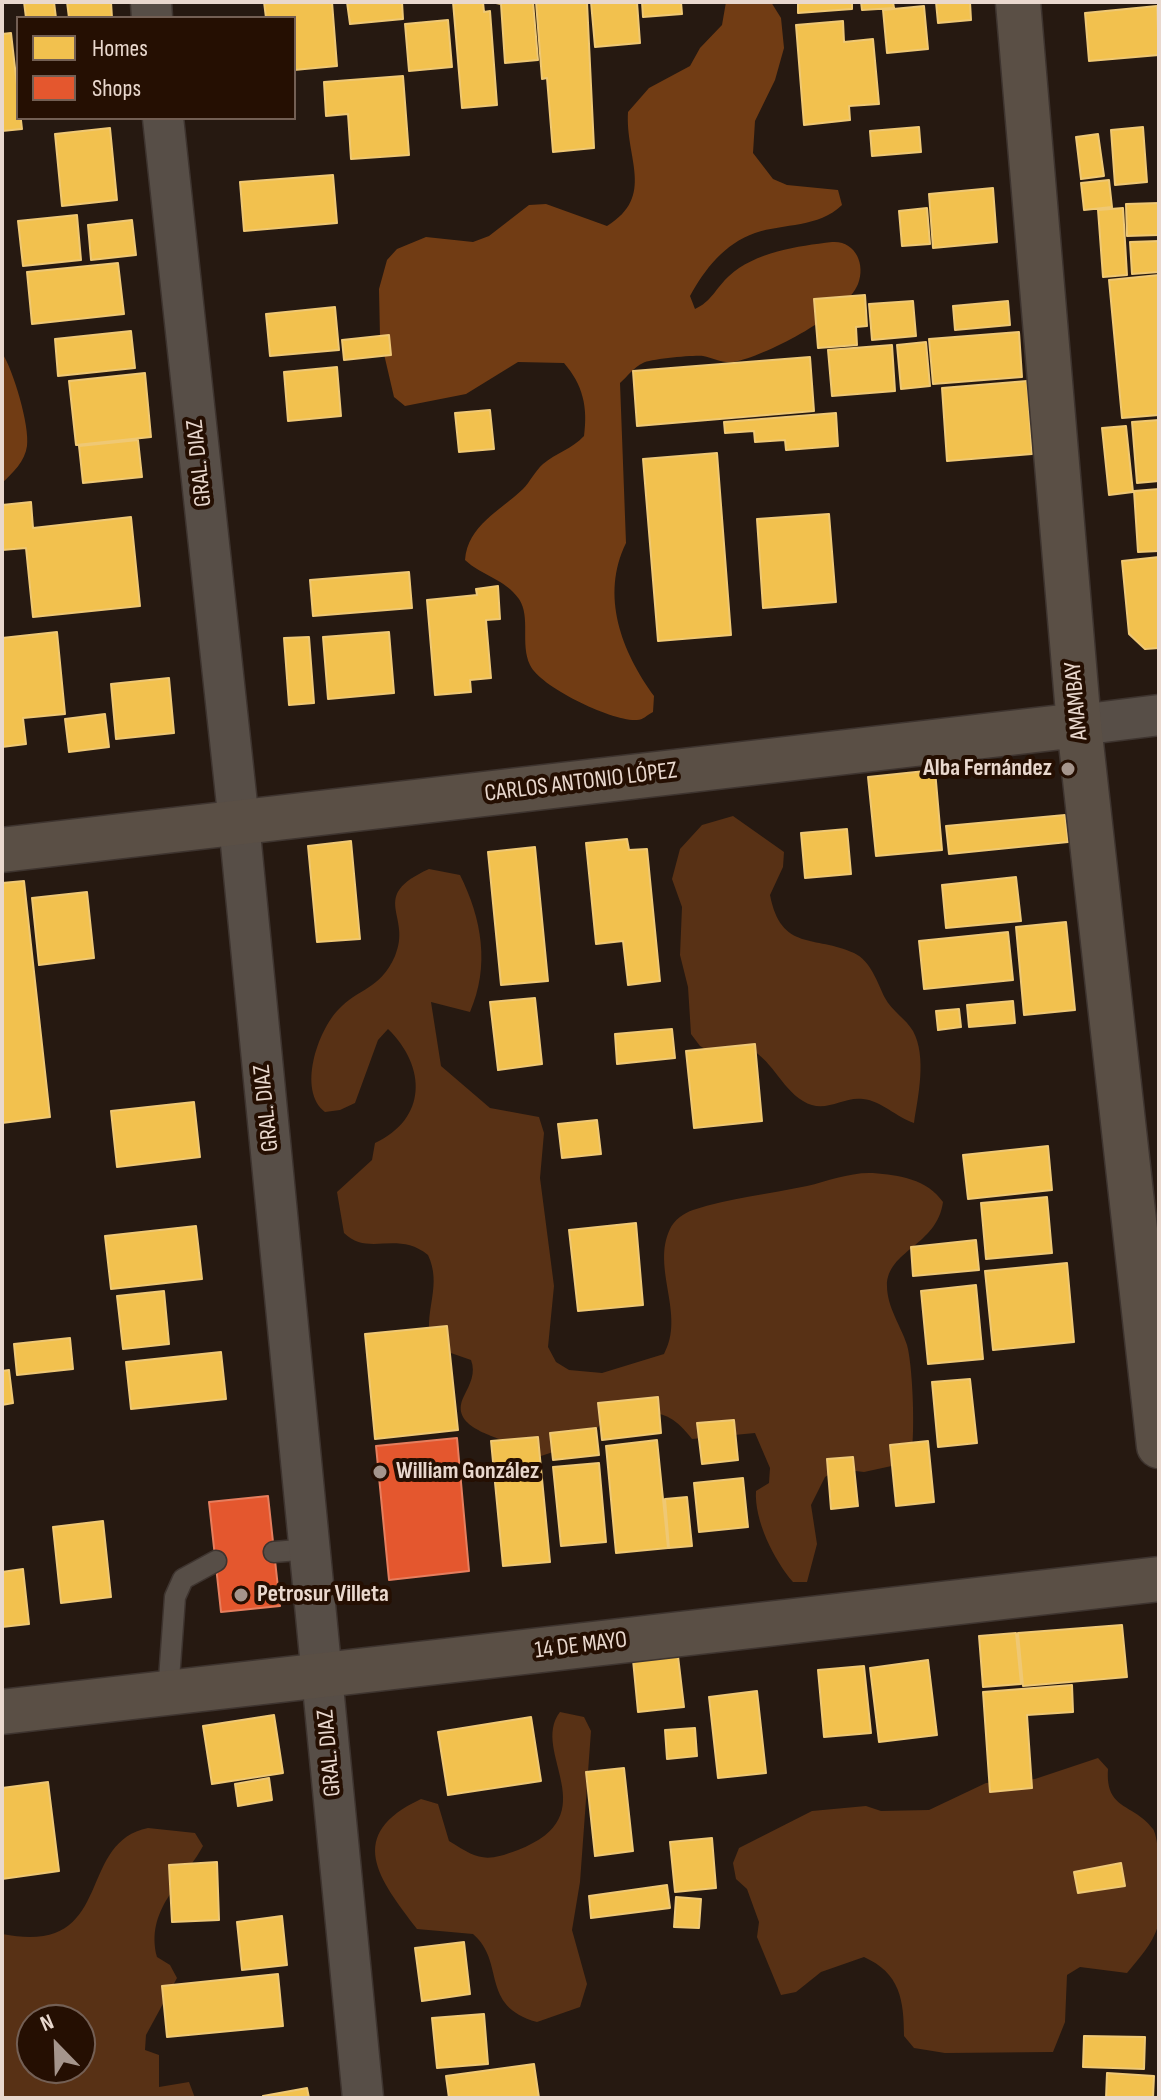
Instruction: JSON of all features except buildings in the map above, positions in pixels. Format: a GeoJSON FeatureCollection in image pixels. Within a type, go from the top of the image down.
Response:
{"type":"FeatureCollection","features":[{"type":"Feature","properties":{"kind":"main road","name":"AMAMBAY"},"geometry":{"type":"LineString","coordinates":[[1018,2],[1079,725],[1159,1446]]}},
{"type":"Feature","properties":{"kind":"main road","name":"CARLOS ANTONIO LÓPEZ"},"geometry":{"type":"LineString","coordinates":[[2,850],[1079,725]]}},
{"type":"Feature","properties":{"kind":"main road","name":"14 DE MAYO"},"geometry":{"type":"LineString","coordinates":[[2,1712],[1159,1579]]}},
{"type":"Feature","properties":{"kind":"street","name":"GRAL. DIAZ"},"geometry":{"type":"LineString","coordinates":[[163,120],[239,823],[292,1550],[322,1675],[363,2098]]}},
{"type":"Feature","properties":{"kind":"street","name":"CARLOS ANTONIO LÓPEZ"},"geometry":{"type":"LineString","coordinates":[[1079,725],[1159,715]]}},
{"type":"Feature","properties":{"kind":"lane"},"geometry":{"type":"LineString","coordinates":[[168,1693],[175,1597],[183,1579],[216,1561]]}},
{"type":"Feature","properties":{"kind":"shaded area"},"geometry":{"type":"Polygon","coordinates":[[[726,2],[771,2],[781,18],[784,48],[775,80],[755,121],[753,153],[773,179],[787,185],[838,190],[842,205],[822,218],[755,233],[734,244],[716,258],[690,296],[695,309],[705,303],[739,268],[791,248],[840,242],[857,255],[861,269],[858,284],[839,308],[805,331],[768,350],[733,362],[698,356],[647,362],[620,383],[626,543],[618,563],[615,603],[624,642],[654,696],[653,712],[639,720],[626,719],[578,702],[536,674],[527,657],[523,606],[519,599],[507,587],[465,560],[472,537],[486,520],[523,489],[543,464],[584,436],[584,406],[576,380],[564,363],[518,362],[466,394],[405,406],[394,397],[380,337],[379,289],[387,260],[397,249],[426,237],[473,242],[489,236],[529,205],[546,204],[607,226],[622,214],[631,202],[635,175],[628,112],[649,88],[690,66],[700,48],[722,25],[726,2]]]}},
{"type":"Feature","properties":{"kind":"shaded area"},"geometry":{"type":"Polygon","coordinates":[[[2,353],[20,398],[27,446],[21,462],[2,483],[2,353]]]}},
{"type":"Feature","properties":{"kind":"shaded area"},"geometry":{"type":"Polygon","coordinates":[[[733,816],[784,852],[783,867],[770,895],[782,926],[802,939],[840,948],[865,961],[888,1003],[913,1031],[921,1064],[914,1123],[863,1099],[826,1106],[811,1105],[795,1095],[762,1058],[744,1045],[714,1054],[700,1046],[691,1034],[688,987],[680,955],[682,907],[672,879],[680,849],[702,825],[733,816]]]}},
{"type":"Feature","properties":{"kind":"shaded area"},"geometry":{"type":"Polygon","coordinates":[[[429,869],[460,875],[474,908],[481,943],[480,977],[470,1012],[431,1002],[441,1066],[490,1108],[539,1117],[544,1133],[540,1178],[554,1286],[548,1347],[556,1362],[569,1370],[602,1373],[664,1354],[672,1324],[665,1244],[674,1223],[690,1211],[864,1173],[893,1175],[921,1183],[943,1202],[932,1229],[895,1264],[887,1286],[889,1301],[909,1355],[913,1422],[910,1462],[864,1472],[838,1469],[825,1477],[811,1505],[817,1544],[807,1582],[793,1582],[772,1551],[762,1527],[756,1491],[769,1483],[770,1468],[755,1433],[692,1439],[672,1419],[643,1413],[605,1419],[580,1448],[565,1448],[535,1458],[478,1430],[465,1420],[461,1405],[472,1378],[471,1360],[448,1352],[430,1338],[434,1276],[428,1255],[405,1244],[363,1243],[344,1233],[337,1192],[372,1160],[375,1143],[392,1133],[404,1120],[416,1091],[415,1075],[410,1059],[388,1029],[378,1040],[355,1103],[325,1112],[312,1090],[314,1061],[324,1032],[338,1010],[376,982],[389,967],[399,942],[396,898],[410,879],[429,869]]]}},
{"type":"Feature","properties":{"kind":"shaded area"},"geometry":{"type":"Polygon","coordinates":[[[560,1712],[584,1717],[591,1731],[580,1882],[572,1930],[587,1984],[580,2007],[537,2022],[519,2015],[507,2005],[500,1995],[489,1957],[473,1934],[417,1929],[381,1875],[376,1859],[376,1843],[383,1827],[397,1813],[421,1799],[438,1804],[449,1841],[475,1855],[497,1857],[545,1836],[559,1819],[563,1802],[553,1746],[553,1728],[560,1712]]]}},
{"type":"Feature","properties":{"kind":"shaded area"},"geometry":{"type":"Polygon","coordinates":[[[1098,1758],[1108,1769],[1108,1783],[1116,1800],[1145,1821],[1156,1836],[1160,1876],[1158,1926],[1149,1945],[1127,1973],[1080,1967],[1067,1975],[1065,2022],[1053,2052],[945,2053],[914,2048],[904,2036],[898,1989],[885,1971],[864,1957],[821,1972],[796,1992],[781,1995],[757,1937],[759,1922],[747,1889],[736,1879],[733,1863],[739,1848],[812,1811],[866,1806],[881,1811],[929,1810],[986,1783],[1035,1779],[1098,1758]]]}},
{"type":"Feature","properties":{"kind":"shaded area"},"geometry":{"type":"Polygon","coordinates":[[[148,1828],[195,1833],[203,1846],[168,1898],[156,1925],[157,1957],[170,1965],[177,1978],[146,2035],[145,2050],[159,2055],[159,2087],[189,2082],[195,2098],[2,2098],[2,1934],[38,1937],[63,1929],[79,1915],[110,1854],[125,1838],[148,1828]]]}},
{"type":"Feature","properties":{"kind":"place","name":"Alba Fernández"},"geometry":{"type":"Point","coordinates":[1068,769]}},
{"type":"Feature","properties":{"kind":"place","name":"William González"},"geometry":{"type":"Point","coordinates":[380,1472]}},
{"type":"Feature","properties":{"kind":"place","name":"Petrosur Villeta"},"geometry":{"type":"Point","coordinates":[241,1595]}}]}
